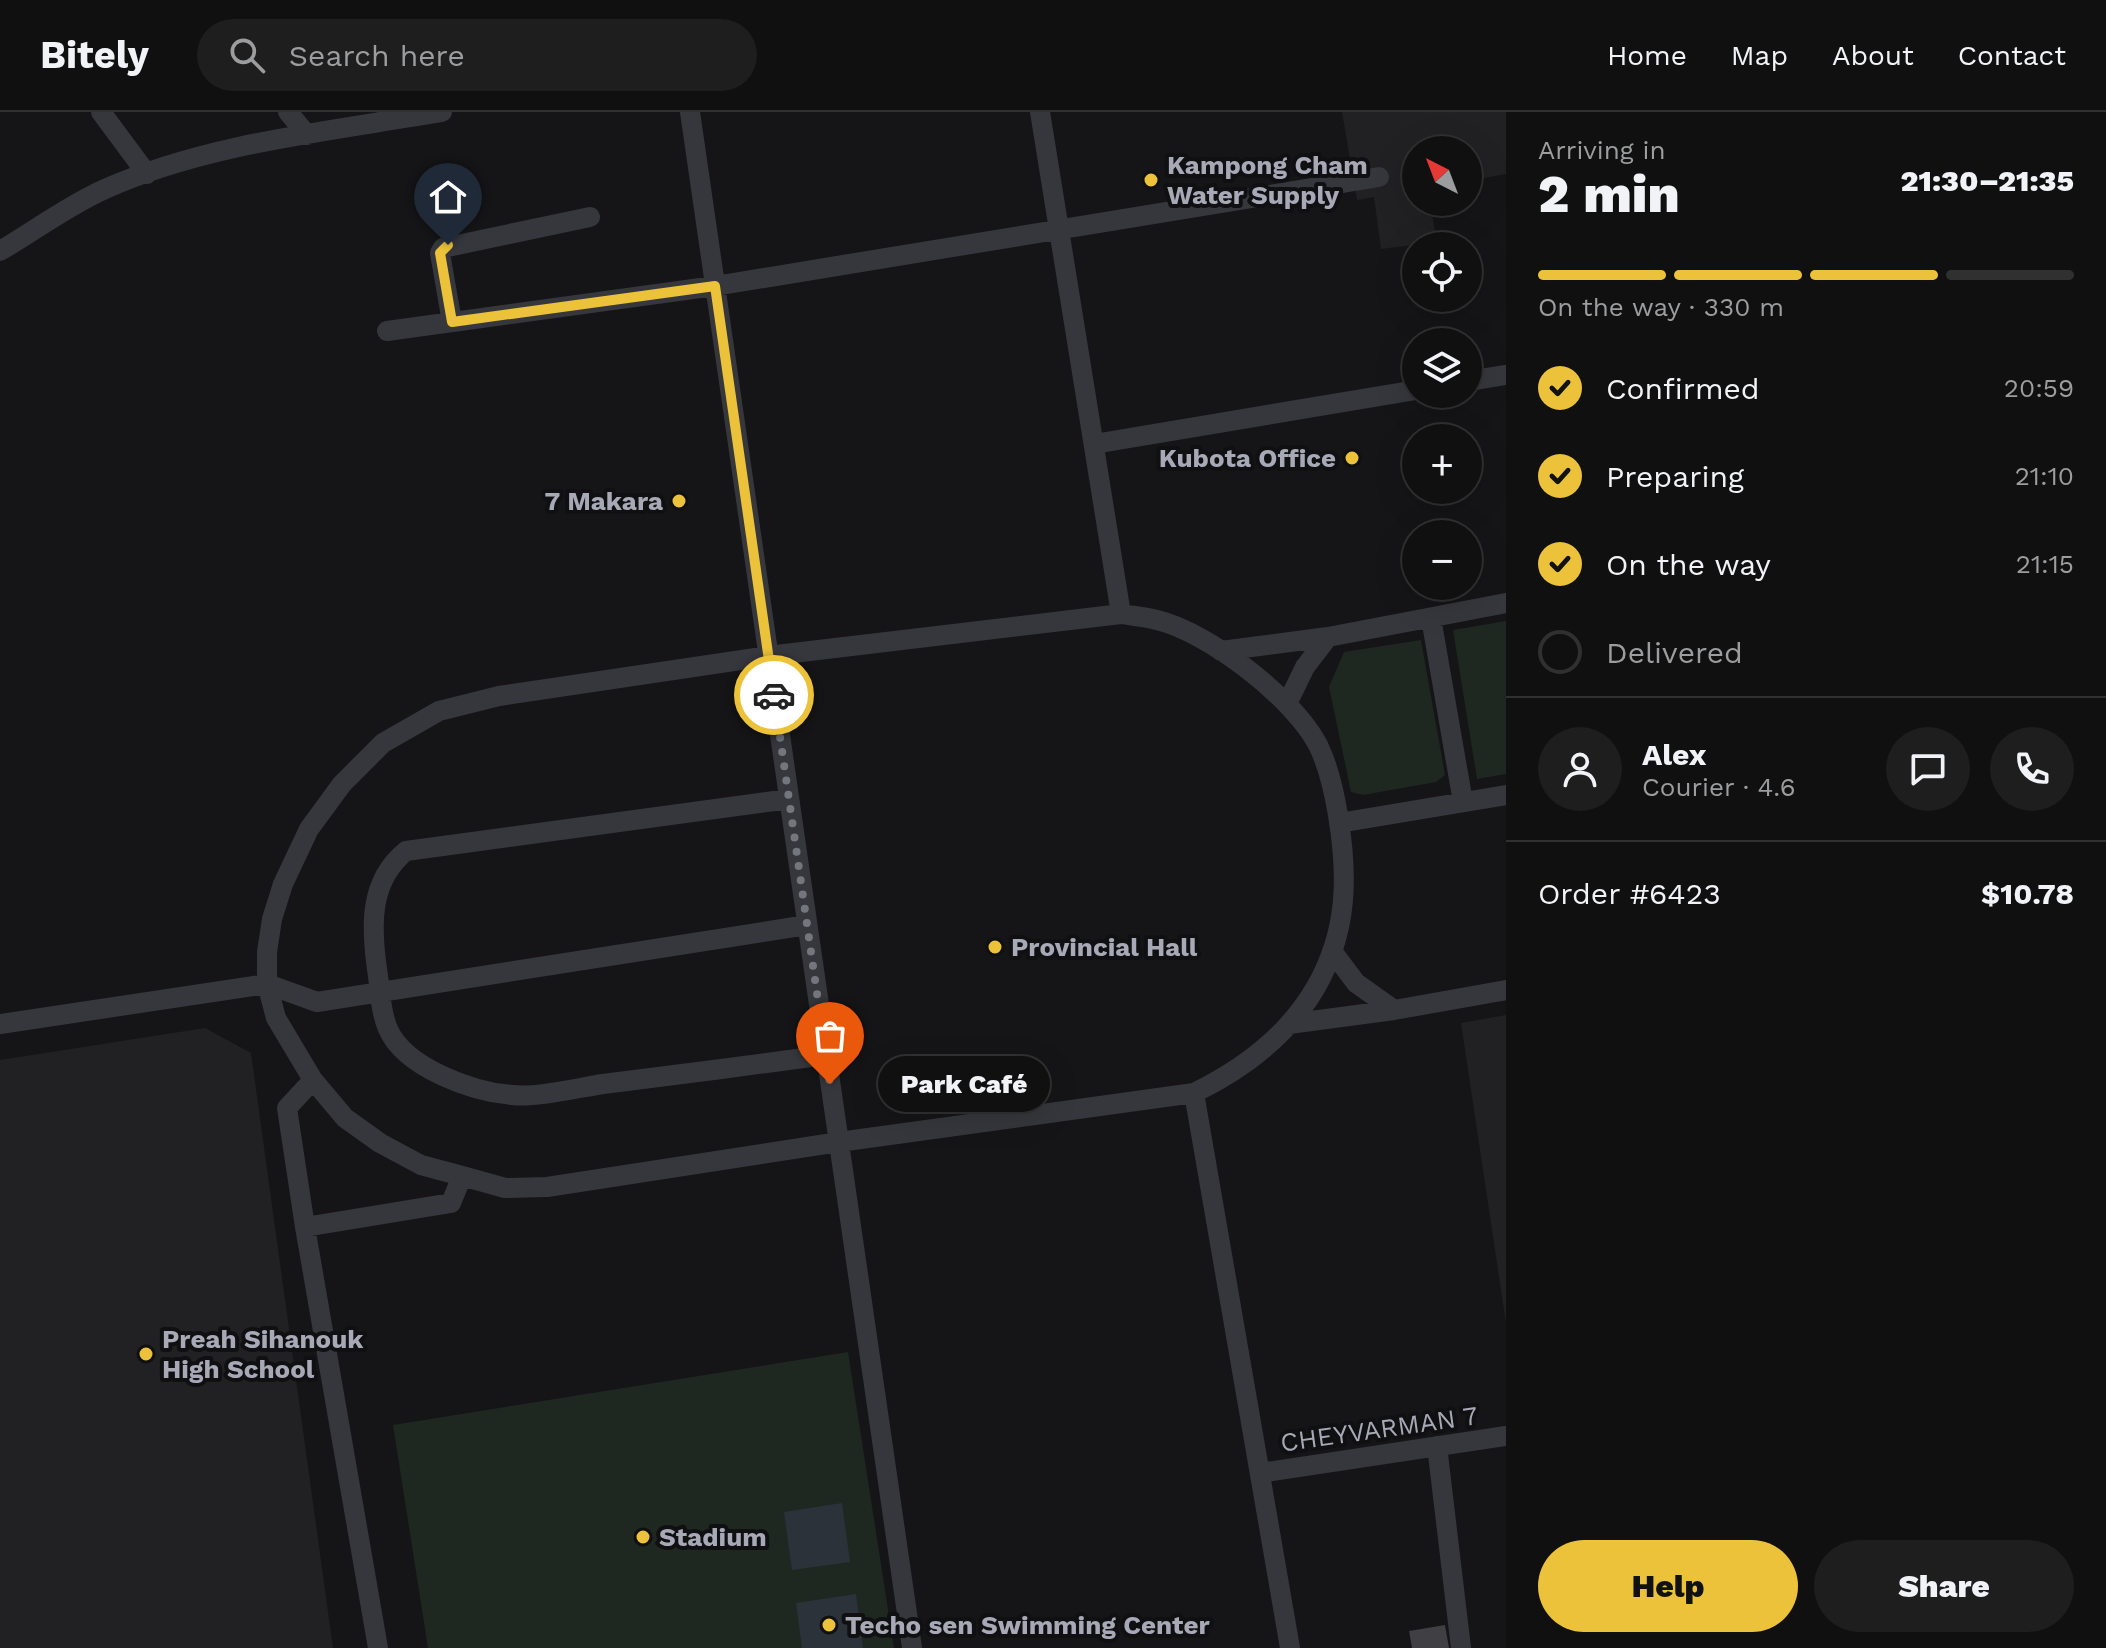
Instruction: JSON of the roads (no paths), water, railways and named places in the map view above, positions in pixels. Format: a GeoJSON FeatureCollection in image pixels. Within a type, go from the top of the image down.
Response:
{"type":"FeatureCollection","features":[{"type":"Feature","properties":{"kind":"street"},"geometry":{"type":"LineString","coordinates":[[101,112],[147,174]]}},
{"type":"Feature","properties":{"kind":"street"},"geometry":{"type":"LineString","coordinates":[[288,112],[307,135]]}},
{"type":"Feature","properties":{"kind":"street"},"geometry":{"type":"LineString","coordinates":[[0,251],[104,190],[147,174],[232,149],[442,112]]}},
{"type":"Feature","properties":{"kind":"street"},"geometry":{"type":"LineString","coordinates":[[690,112],[912,1648]]}},
{"type":"Feature","properties":{"kind":"street"},"geometry":{"type":"LineString","coordinates":[[1040,112],[1121,614]]}},
{"type":"Feature","properties":{"kind":"street"},"geometry":{"type":"LineString","coordinates":[[387,331],[715,286],[1379,177]]}},
{"type":"Feature","properties":{"kind":"street"},"geometry":{"type":"LineString","coordinates":[[452,322],[440,253],[443,248],[590,217]]}},
{"type":"Feature","properties":{"kind":"street"},"geometry":{"type":"LineString","coordinates":[[1482,379],[1506,375]]}},
{"type":"Feature","properties":{"kind":"street"},"geometry":{"type":"LineString","coordinates":[[1094,444],[1402,392]]}},
{"type":"Feature","properties":{"kind":"street"},"geometry":{"type":"LineString","coordinates":[[1221,651],[1328,637],[1506,603]]}},
{"type":"Feature","properties":{"kind":"street"},"geometry":{"type":"LineString","coordinates":[[1121,614],[1158,620],[1188,631],[1255,675],[1287,704],[1317,743],[1333,784],[1346,867],[1332,951],[1316,987],[1289,1024],[1264,1050],[1229,1076],[1194,1093],[839,1142],[547,1187],[505,1188],[421,1165],[380,1143],[345,1118],[313,1080],[276,1018],[267,984],[267,952],[272,919],[289,870],[309,829],[342,784],[383,743],[439,711],[499,696],[768,656],[1121,614]]}},
{"type":"Feature","properties":{"kind":"street"},"geometry":{"type":"LineString","coordinates":[[1431,618],[1463,802]]}},
{"type":"Feature","properties":{"kind":"street"},"geometry":{"type":"LineString","coordinates":[[1287,704],[1305,667],[1328,637]]}},
{"type":"Feature","properties":{"kind":"street"},"geometry":{"type":"LineString","coordinates":[[1339,823],[1506,795]]}},
{"type":"Feature","properties":{"kind":"street"},"geometry":{"type":"LineString","coordinates":[[789,799],[406,851],[393,862],[382,879],[373,912],[381,992],[388,1029],[403,1049],[423,1066],[455,1081],[515,1096],[826,1055]]}},
{"type":"Feature","properties":{"kind":"street"},"geometry":{"type":"LineString","coordinates":[[0,1024],[267,984],[317,1002],[807,925]]}},
{"type":"Feature","properties":{"kind":"street"},"geometry":{"type":"LineString","coordinates":[[1332,951],[1356,983],[1394,1010]]}},
{"type":"Feature","properties":{"kind":"street"},"geometry":{"type":"LineString","coordinates":[[1289,1024],[1394,1010],[1506,990]]}},
{"type":"Feature","properties":{"kind":"street"},"geometry":{"type":"LineString","coordinates":[[313,1080],[287,1108],[378,1648]]}},
{"type":"Feature","properties":{"kind":"street"},"geometry":{"type":"LineString","coordinates":[[1194,1093],[1290,1648]]}},
{"type":"Feature","properties":{"kind":"street"},"geometry":{"type":"LineString","coordinates":[[305,1227],[451,1203],[462,1176]]}},
{"type":"Feature","properties":{"kind":"street","name":"CHEYVARMAN 7"},"geometry":{"type":"LineString","coordinates":[[1260,1473],[1506,1436]]}},
{"type":"Feature","properties":{"kind":"street"},"geometry":{"type":"LineString","coordinates":[[1437,1446],[1461,1648]]}},
{"type":"Feature","properties":{"kind":"place","name":"Kampong Cham Water Supply"},"geometry":{"type":"Point","coordinates":[1151,180]}},
{"type":"Feature","properties":{"kind":"place","name":"Kubota Office"},"geometry":{"type":"Point","coordinates":[1352,458]}},
{"type":"Feature","properties":{"kind":"place","name":"7 Makara"},"geometry":{"type":"Point","coordinates":[679,501]}},
{"type":"Feature","properties":{"kind":"place","name":"Provincial Hall"},"geometry":{"type":"Point","coordinates":[995,947]}},
{"type":"Feature","properties":{"kind":"place","name":"Park Café"},"geometry":{"type":"Point","coordinates":[830,1084]}},
{"type":"Feature","properties":{"kind":"place","name":"Preah Sihanouk High School"},"geometry":{"type":"Point","coordinates":[146,1354]}},
{"type":"Feature","properties":{"kind":"place","name":"Stadium"},"geometry":{"type":"Point","coordinates":[643,1537]}},
{"type":"Feature","properties":{"kind":"place","name":"Techo sen Swimming Center"},"geometry":{"type":"Point","coordinates":[829,1625]}}]}
